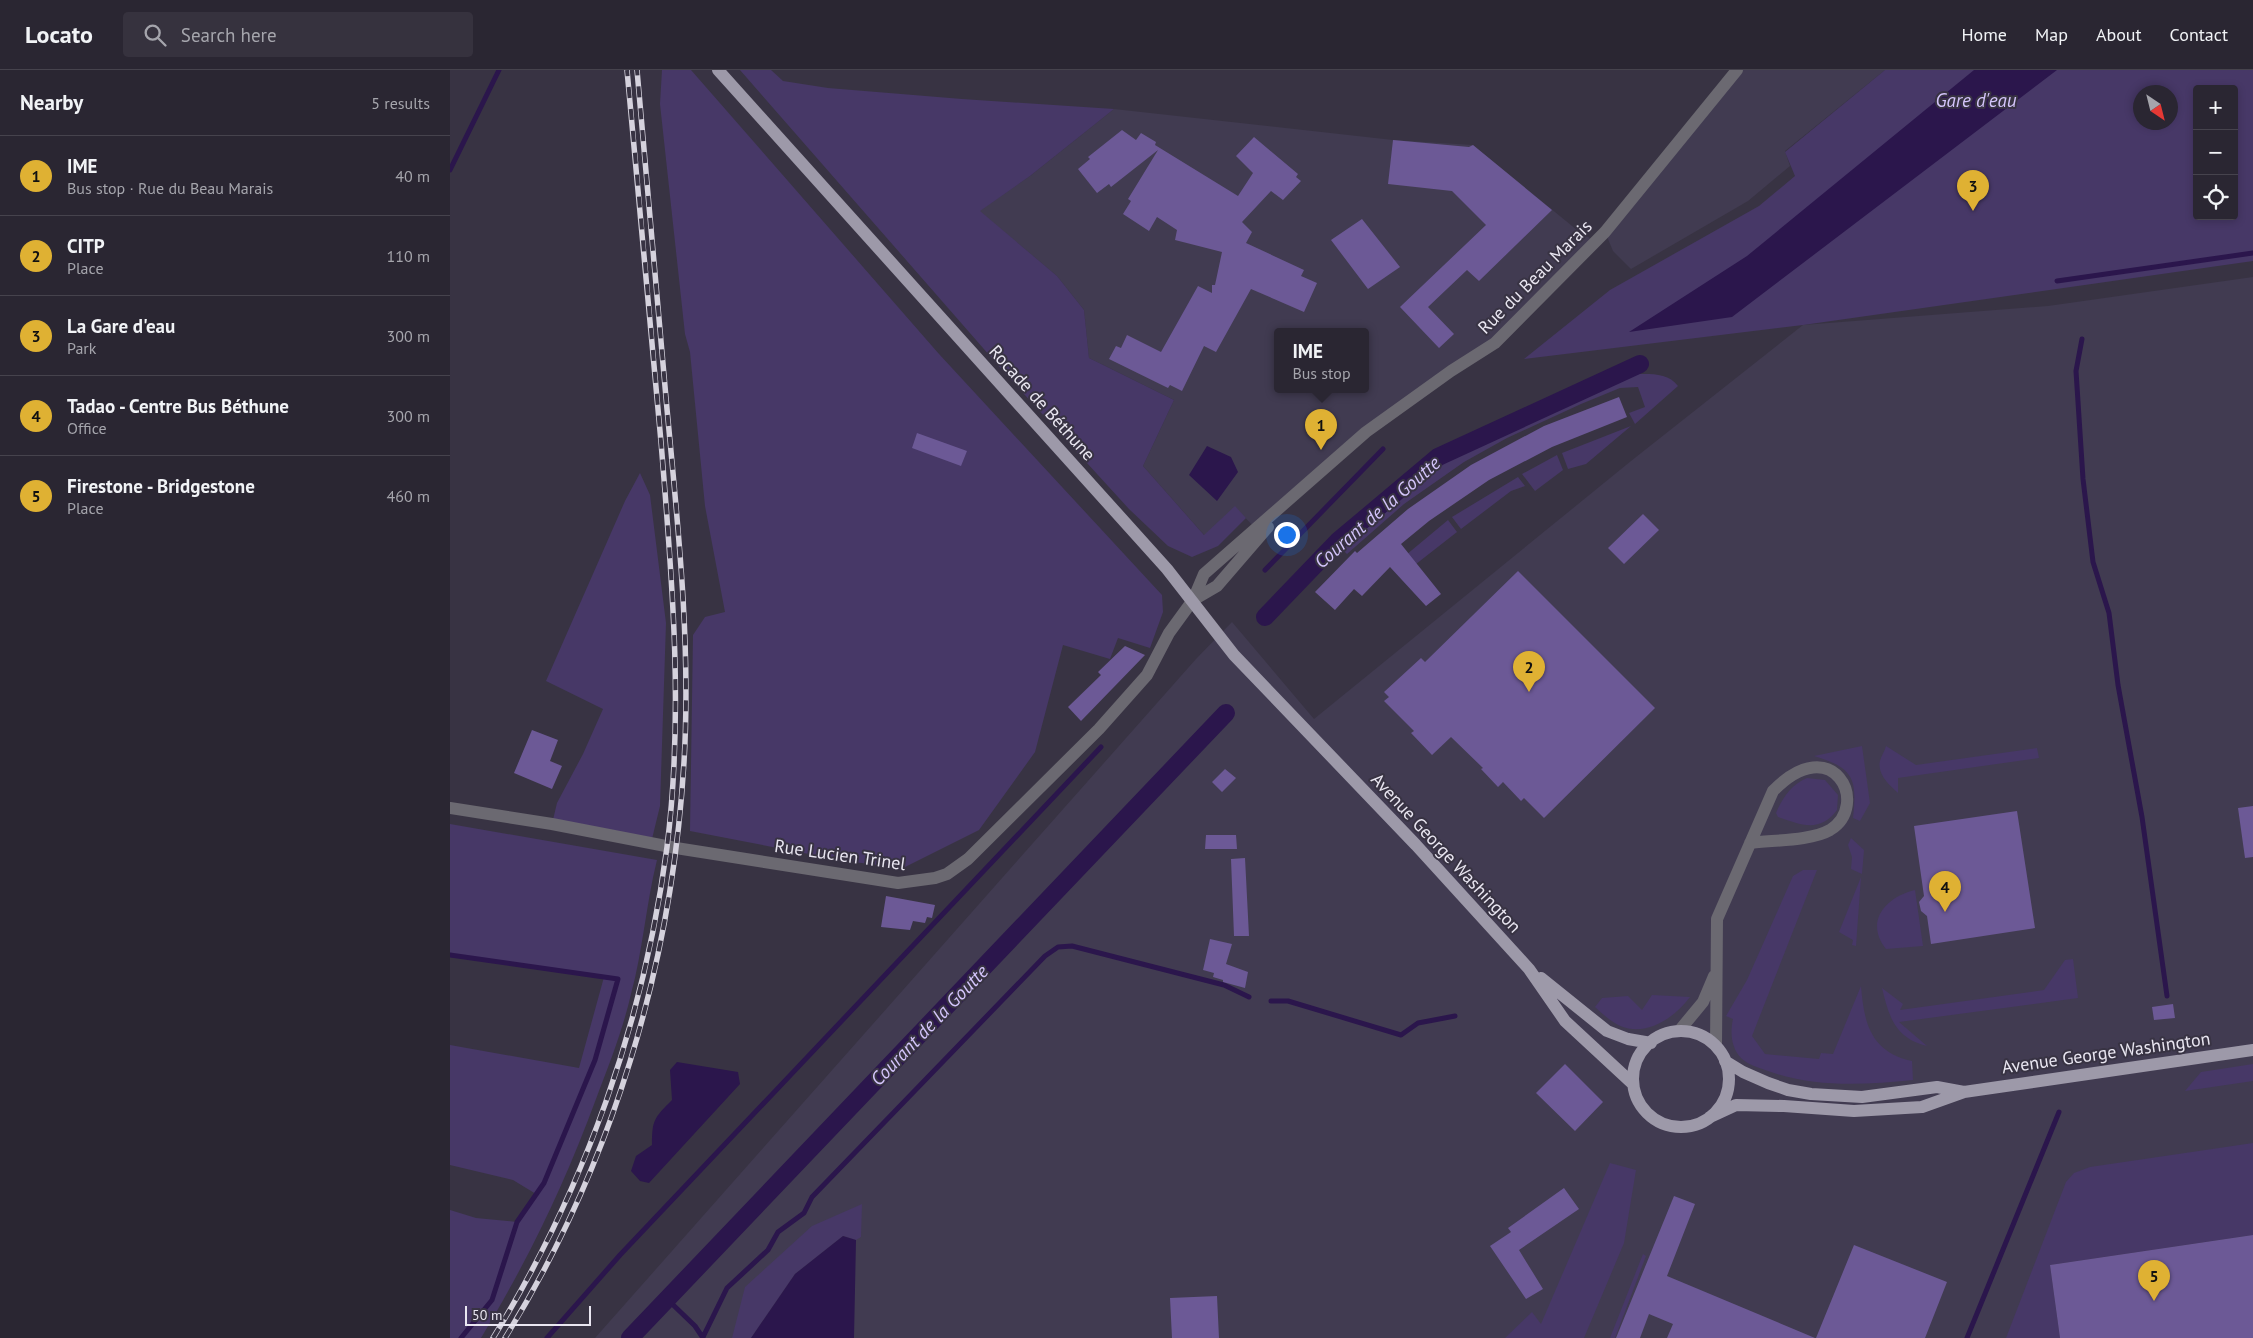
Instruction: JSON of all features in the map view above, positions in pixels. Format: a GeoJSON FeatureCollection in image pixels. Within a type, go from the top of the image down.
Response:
{"type":"FeatureCollection","features":[{"type":"Feature","properties":{"kind":"main road","name":"Rocade de Béthune"},"geometry":{"type":"LineString","coordinates":[[718,70],[1194,600],[1234,655],[1337,762]]}},
{"type":"Feature","properties":{"kind":"main road","name":"Avenue George Washington"},"geometry":{"type":"LineString","coordinates":[[1337,762],[1529,969],[1565,1021],[1633,1084]]}},
{"type":"Feature","properties":{"kind":"main road","name":"Avenue George Washington"},"geometry":{"type":"LineString","coordinates":[[1529,969],[1607,1031],[1628,1039],[1650,1043]]}},
{"type":"Feature","properties":{"kind":"main road"},"geometry":{"type":"LineString","coordinates":[[1679,1031],[1705,1038],[1716,1046],[1726,1061],[1729,1076],[1727,1092],[1721,1106],[1710,1117],[1689,1126],[1678,1127],[1662,1123],[1649,1114],[1642,1107],[1633,1084],[1636,1063],[1650,1043],[1659,1037],[1679,1031]]}},
{"type":"Feature","properties":{"kind":"main road","name":"Avenue George Washington"},"geometry":{"type":"LineString","coordinates":[[1710,1117],[1736,1105],[1854,1111],[1922,1107],[1964,1092],[2253,1050]]}},
{"type":"Feature","properties":{"kind":"main road","name":"Avenue George Washington"},"geometry":{"type":"LineString","coordinates":[[1726,1061],[1743,1072],[1768,1083],[1788,1090],[1810,1094],[1862,1097],[1937,1088],[1964,1092]]}},
{"type":"Feature","properties":{"kind":"street","name":"Rue du Beau Marais"},"geometry":{"type":"LineString","coordinates":[[1194,600],[1204,574],[1366,432],[1452,371],[1495,344],[1606,232],[1737,70]]}},
{"type":"Feature","properties":{"kind":"street","name":"Rue Lucien Trinel"},"geometry":{"type":"LineString","coordinates":[[450,808],[898,883],[935,878],[958,867],[980,849],[1099,729],[1147,675],[1169,633],[1194,600]]}},
{"type":"Feature","properties":{"kind":"street"},"geometry":{"type":"LineString","coordinates":[[1716,1046],[1717,919],[1750,843],[1773,791],[1784,780],[1800,769],[1813,766],[1834,773],[1841,781],[1848,801],[1845,814],[1830,830],[1816,835],[1750,843]]}},
{"type":"Feature","properties":{"kind":"street"},"geometry":{"type":"LineString","coordinates":[[1679,1031],[1703,1002],[1717,969]]}},
{"type":"Feature","properties":{"kind":"shaded area"},"geometry":{"type":"Polygon","coordinates":[[[662,70],[691,70],[939,354],[1162,595],[1163,612],[1150,648],[1118,638],[1110,659],[1063,645],[1035,752],[979,830],[903,868],[845,861],[690,831],[693,635],[705,617],[725,612],[705,506],[690,352],[685,334],[660,104],[662,70]]]}},
{"type":"Feature","properties":{"kind":"shaded area"},"geometry":{"type":"Polygon","coordinates":[[[740,70],[771,70],[783,81],[828,88],[1114,109],[1030,176],[980,211],[1057,276],[1084,310],[1089,358],[1174,400],[1143,466],[1204,535],[1235,506],[1246,518],[1218,546],[1192,557],[1168,546],[1129,509],[1004,372],[740,70]]]}},
{"type":"Feature","properties":{"kind":"shaded area"},"geometry":{"type":"Polygon","coordinates":[[[1737,70],[1885,70],[1785,151],[1790,166],[1748,201],[1631,269],[1613,251],[1605,232],[1737,70]]]}},
{"type":"Feature","properties":{"kind":"shaded area"},"geometry":{"type":"Polygon","coordinates":[[[1885,70],[2253,70],[2253,261],[1803,325],[1524,359],[1610,290],[1759,206],[1795,176],[1785,152],[1885,70]]]}},
{"type":"Feature","properties":{"kind":"shaded area"},"geometry":{"type":"Polygon","coordinates":[[[1114,109],[1393,140],[1473,145],[1577,230],[1596,242],[1518,320],[1402,406],[1256,529],[1235,507],[1205,536],[1143,466],[1174,400],[1089,358],[1084,310],[1057,276],[979,211],[1030,176],[1114,109]]]}},
{"type":"Feature","properties":{"kind":"shaded area"},"geometry":{"type":"Polygon","coordinates":[[[2253,277],[2253,1338],[595,1338],[1196,659],[1232,622],[1314,719],[1631,461],[1803,325],[2048,306],[2253,277]]]}},
{"type":"Feature","properties":{"kind":"shaded area"},"geometry":{"type":"Polygon","coordinates":[[[1633,374],[1664,376],[1674,381],[1678,386],[1635,424],[1629,413],[1645,407],[1638,387],[1620,388],[1507,438],[1464,462],[1404,504],[1347,554],[1341,548],[1420,480],[1463,451],[1543,411],[1615,379],[1633,374]]]}},
{"type":"Feature","properties":{"kind":"shaded area"},"geometry":{"type":"Polygon","coordinates":[[[1631,426],[1586,464],[1568,469],[1562,453],[1631,426]]]}},
{"type":"Feature","properties":{"kind":"shaded area"},"geometry":{"type":"Polygon","coordinates":[[[1557,455],[1563,470],[1535,491],[1522,474],[1557,455]]]}},
{"type":"Feature","properties":{"kind":"shaded area"},"geometry":{"type":"Polygon","coordinates":[[[640,473],[650,495],[666,623],[660,806],[651,843],[552,824],[557,803],[583,754],[603,709],[546,681],[625,501],[640,473]]]}},
{"type":"Feature","properties":{"kind":"shaded area"},"geometry":{"type":"Polygon","coordinates":[[[1518,477],[1525,486],[1511,491],[1461,529],[1452,517],[1518,477]]]}},
{"type":"Feature","properties":{"kind":"shaded area"},"geometry":{"type":"Polygon","coordinates":[[[1448,520],[1457,532],[1402,575],[1394,565],[1448,520]]]}},
{"type":"Feature","properties":{"kind":"shaded area"},"geometry":{"type":"Polygon","coordinates":[[[1862,746],[1870,803],[1860,821],[1853,818],[1854,794],[1850,777],[1838,765],[1814,756],[1862,746]]]}},
{"type":"Feature","properties":{"kind":"shaded area"},"geometry":{"type":"Polygon","coordinates":[[[1886,746],[1916,765],[2037,748],[2039,758],[1898,778],[1898,793],[1888,783],[1880,770],[1880,761],[1886,746]]]}},
{"type":"Feature","properties":{"kind":"shaded area"},"geometry":{"type":"Polygon","coordinates":[[[1807,778],[1825,780],[1838,795],[1837,810],[1824,822],[1810,825],[1795,823],[1778,817],[1776,813],[1785,797],[1796,784],[1807,778]]]}},
{"type":"Feature","properties":{"kind":"shaded area"},"geometry":{"type":"Polygon","coordinates":[[[450,824],[657,860],[635,977],[611,1060],[558,1192],[515,1279],[481,1338],[450,1338],[450,1210],[476,1218],[517,1222],[536,1194],[513,1180],[450,1165],[450,1045],[579,1068],[604,977],[450,955],[450,824]]]}},
{"type":"Feature","properties":{"kind":"shaded area"},"geometry":{"type":"Polygon","coordinates":[[[1851,838],[1864,850],[1862,874],[1851,869],[1852,857],[1848,845],[1851,838]]]}},
{"type":"Feature","properties":{"kind":"shaded area"},"geometry":{"type":"Polygon","coordinates":[[[1803,870],[1817,870],[1752,1036],[1765,1054],[1819,1059],[1821,1053],[1833,1054],[1861,986],[1864,1012],[1872,1034],[1887,1051],[1912,1061],[1913,1080],[1838,1084],[1802,1080],[1783,1076],[1752,1065],[1741,1058],[1735,1050],[1732,1034],[1733,1019],[1726,1016],[1747,980],[1793,876],[1803,870]]]}},
{"type":"Feature","properties":{"kind":"shaded area"},"geometry":{"type":"Polygon","coordinates":[[[1861,877],[1856,946],[1852,945],[1853,940],[1839,932],[1861,877]]]}},
{"type":"Feature","properties":{"kind":"shaded area"},"geometry":{"type":"Polygon","coordinates":[[[1915,890],[1923,946],[1886,949],[1877,929],[1881,912],[1895,898],[1915,890]]]}},
{"type":"Feature","properties":{"kind":"shaded area"},"geometry":{"type":"Polygon","coordinates":[[[2073,959],[2078,998],[1899,1022],[1927,1046],[1907,1038],[1895,1025],[1887,1008],[1882,988],[1903,1004],[1900,1010],[2044,990],[2065,960],[2073,959]]]}},
{"type":"Feature","properties":{"kind":"shaded area"},"geometry":{"type":"Polygon","coordinates":[[[1652,995],[1690,997],[1670,1017],[1642,1029],[1623,1027],[1595,1007],[1602,998],[1628,996],[1642,1010],[1652,995]]]}},
{"type":"Feature","properties":{"kind":"shaded area"},"geometry":{"type":"Polygon","coordinates":[[[2253,1064],[2253,1081],[2185,1091],[2201,1072],[2253,1064]]]}},
{"type":"Feature","properties":{"kind":"shaded area"},"geometry":{"type":"Polygon","coordinates":[[[2253,1143],[2253,1235],[2050,1265],[2060,1338],[2006,1338],[2066,1182],[2074,1173],[2090,1167],[2253,1143]]]}},
{"type":"Feature","properties":{"kind":"shaded area"},"geometry":{"type":"Polygon","coordinates":[[[1610,1163],[1636,1170],[1624,1243],[1584,1338],[1505,1338],[1532,1312],[1541,1324],[1610,1163]]]}},
{"type":"Feature","properties":{"kind":"shaded area"},"geometry":{"type":"Polygon","coordinates":[[[862,1204],[861,1237],[856,1240],[843,1236],[795,1274],[751,1338],[732,1338],[745,1287],[812,1226],[862,1204]]]}},
{"type":"Feature","properties":{"kind":"shaded area"},"geometry":{"type":"Polygon","coordinates":[[[1643,1254],[1646,1256],[1615,1338],[1610,1338],[1643,1254]]]}},
{"type":"Feature","properties":{"kind":"water","name":"Gare d'eau"},"geometry":{"type":"Polygon","coordinates":[[[1974,70],[2057,70],[1732,317],[1629,332],[1747,256],[1974,70]]]}},
{"type":"Feature","properties":{"kind":"water"},"geometry":{"type":"Polygon","coordinates":[[[1207,446],[1231,457],[1238,472],[1217,501],[1189,475],[1207,446]]]}},
{"type":"Feature","properties":{"kind":"water"},"geometry":{"type":"Polygon","coordinates":[[[677,1062],[738,1072],[740,1084],[649,1183],[640,1181],[631,1171],[636,1156],[652,1145],[655,1120],[672,1100],[670,1070],[677,1062]]]}},
{"type":"Feature","properties":{"kind":"water"},"geometry":{"type":"Polygon","coordinates":[[[843,1236],[856,1240],[854,1338],[751,1338],[795,1274],[843,1236]]]}},
{"type":"Feature","properties":{"kind":"building"},"geometry":{"type":"Polygon","coordinates":[[[1122,130],[1136,140],[1141,133],[1156,142],[1155,145],[1238,196],[1253,173],[1236,156],[1254,137],[1298,174],[1296,177],[1301,181],[1283,200],[1271,191],[1242,222],[1252,232],[1246,243],[1304,270],[1301,276],[1317,283],[1304,312],[1251,289],[1216,352],[1204,346],[1182,391],[1170,385],[1168,388],[1109,359],[1116,346],[1121,348],[1127,335],[1161,352],[1198,286],[1212,293],[1212,285],[1215,285],[1222,252],[1175,240],[1177,230],[1157,217],[1149,231],[1123,214],[1131,201],[1128,199],[1158,150],[1111,187],[1109,184],[1097,193],[1078,169],[1090,159],[1088,157],[1122,130]]]}},
{"type":"Feature","properties":{"kind":"building"},"geometry":{"type":"Polygon","coordinates":[[[1393,140],[1469,147],[1473,145],[1552,210],[1479,281],[1467,270],[1428,307],[1454,334],[1439,348],[1400,307],[1486,225],[1452,191],[1388,184],[1393,140]]]}},
{"type":"Feature","properties":{"kind":"building"},"geometry":{"type":"Polygon","coordinates":[[[1362,219],[1400,267],[1368,289],[1331,240],[1362,219]]]}},
{"type":"Feature","properties":{"kind":"building"},"geometry":{"type":"Polygon","coordinates":[[[1619,397],[1627,417],[1552,447],[1489,480],[1429,521],[1401,544],[1441,594],[1426,606],[1390,567],[1362,596],[1354,589],[1335,610],[1315,592],[1355,551],[1357,553],[1408,509],[1471,465],[1544,426],[1619,397]]]}},
{"type":"Feature","properties":{"kind":"building"},"geometry":{"type":"Polygon","coordinates":[[[917,433],[967,451],[961,466],[912,448],[917,433]]]}},
{"type":"Feature","properties":{"kind":"building"},"geometry":{"type":"Polygon","coordinates":[[[1643,514],[1659,530],[1624,564],[1608,548],[1643,514]]]}},
{"type":"Feature","properties":{"kind":"building"},"geometry":{"type":"Polygon","coordinates":[[[1518,571],[1655,708],[1544,818],[1524,798],[1521,801],[1503,782],[1498,787],[1481,769],[1483,768],[1451,737],[1432,755],[1411,733],[1414,731],[1384,701],[1389,697],[1384,692],[1421,658],[1425,662],[1518,571]]]}},
{"type":"Feature","properties":{"kind":"building"},"geometry":{"type":"Polygon","coordinates":[[[1125,646],[1145,655],[1081,721],[1068,707],[1101,675],[1098,672],[1125,646]]]}},
{"type":"Feature","properties":{"kind":"building"},"geometry":{"type":"Polygon","coordinates":[[[532,730],[558,740],[550,761],[562,766],[552,789],[514,773],[532,730]]]}},
{"type":"Feature","properties":{"kind":"building"},"geometry":{"type":"Polygon","coordinates":[[[1225,769],[1236,778],[1222,792],[1212,782],[1225,769]]]}},
{"type":"Feature","properties":{"kind":"building"},"geometry":{"type":"Polygon","coordinates":[[[2253,806],[2253,857],[2245,858],[2238,808],[2253,806]]]}},
{"type":"Feature","properties":{"kind":"building"},"geometry":{"type":"Polygon","coordinates":[[[2017,811],[2035,928],[1931,944],[1927,916],[1921,911],[1919,902],[1924,896],[1914,826],[2017,811]]]}},
{"type":"Feature","properties":{"kind":"building"},"geometry":{"type":"Polygon","coordinates":[[[1206,835],[1236,835],[1237,849],[1205,849],[1206,835]]]}},
{"type":"Feature","properties":{"kind":"building"},"geometry":{"type":"Polygon","coordinates":[[[1245,858],[1249,936],[1234,936],[1231,859],[1245,858]]]}},
{"type":"Feature","properties":{"kind":"building"},"geometry":{"type":"Polygon","coordinates":[[[886,896],[935,905],[932,918],[927,917],[925,923],[913,921],[910,930],[881,927],[886,896]]]}},
{"type":"Feature","properties":{"kind":"building"},"geometry":{"type":"Polygon","coordinates":[[[1210,939],[1232,944],[1226,964],[1248,972],[1245,988],[1223,982],[1223,980],[1213,977],[1214,973],[1203,970],[1210,939]]]}},
{"type":"Feature","properties":{"kind":"building"},"geometry":{"type":"Polygon","coordinates":[[[2173,1004],[2175,1018],[2154,1020],[2152,1007],[2173,1004]]]}},
{"type":"Feature","properties":{"kind":"building"},"geometry":{"type":"Polygon","coordinates":[[[1565,1064],[1603,1102],[1575,1131],[1536,1093],[1565,1064]]]}},
{"type":"Feature","properties":{"kind":"building"},"geometry":{"type":"Polygon","coordinates":[[[1564,1188],[1579,1209],[1519,1250],[1543,1289],[1526,1299],[1490,1246],[1511,1232],[1508,1228],[1564,1188]]]}},
{"type":"Feature","properties":{"kind":"building"},"geometry":{"type":"Polygon","coordinates":[[[1674,1196],[1695,1204],[1667,1276],[1815,1338],[1667,1338],[1673,1324],[1649,1314],[1640,1338],[1616,1338],[1674,1196]]]}},
{"type":"Feature","properties":{"kind":"building"},"geometry":{"type":"Polygon","coordinates":[[[2253,1235],[2253,1338],[2060,1338],[2050,1265],[2253,1235]]]}},
{"type":"Feature","properties":{"kind":"building"},"geometry":{"type":"Polygon","coordinates":[[[1854,1245],[1947,1282],[1925,1338],[1816,1338],[1854,1245]]]}},
{"type":"Feature","properties":{"kind":"building"},"geometry":{"type":"Polygon","coordinates":[[[1217,1296],[1219,1338],[1172,1338],[1170,1298],[1217,1296]]]}},
{"type":"Feature","properties":{"kind":"waterway"},"geometry":{"type":"LineString","coordinates":[[450,170],[499,70]]}},
{"type":"Feature","properties":{"kind":"waterway"},"geometry":{"type":"LineString","coordinates":[[2057,281],[2253,253]]}},
{"type":"Feature","properties":{"kind":"waterway"},"geometry":{"type":"LineString","coordinates":[[2082,339],[2076,371],[2083,479],[2093,562],[2109,613],[2118,685],[2142,817],[2167,996]]}},
{"type":"Feature","properties":{"kind":"waterway","name":"Courant de la Goutte"},"geometry":{"type":"LineString","coordinates":[[1265,617],[1338,541],[1438,457],[1640,364]]}},
{"type":"Feature","properties":{"kind":"waterway"},"geometry":{"type":"LineString","coordinates":[[1265,570],[1383,449]]}},
{"type":"Feature","properties":{"kind":"waterway","name":"Courant de la Goutte"},"geometry":{"type":"LineString","coordinates":[[630,1338],[1226,713]]}},
{"type":"Feature","properties":{"kind":"waterway"},"geometry":{"type":"LineString","coordinates":[[547,1338],[620,1255],[1101,747]]}},
{"type":"Feature","properties":{"kind":"waterway"},"geometry":{"type":"LineString","coordinates":[[703,1337],[727,1288],[768,1250],[778,1232],[804,1213],[812,1197],[1045,956],[1058,947],[1072,946],[1224,985],[1249,997]]}},
{"type":"Feature","properties":{"kind":"waterway"},"geometry":{"type":"LineString","coordinates":[[450,955],[618,979],[595,1060],[544,1183],[517,1222],[492,1300],[461,1338]]}},
{"type":"Feature","properties":{"kind":"waterway"},"geometry":{"type":"LineString","coordinates":[[1271,1001],[1288,1001],[1401,1035],[1418,1023],[1455,1016]]}},
{"type":"Feature","properties":{"kind":"waterway"},"geometry":{"type":"LineString","coordinates":[[1967,1338],[2059,1112]]}},
{"type":"Feature","properties":{"kind":"waterway","name":"Courant de la Goutte"},"geometry":{"type":"LineString","coordinates":[[667,1299],[695,1326],[703,1338]]}},
{"type":"Feature","properties":{"kind":"railway"},"geometry":{"type":"LineString","coordinates":[[493,1338],[526,1281],[556,1223],[606,1102],[626,1040],[643,976],[657,912],[667,847],[675,746],[672,594],[661,442],[627,70]]}},
{"type":"Feature","properties":{"kind":"railway"},"geometry":{"type":"LineString","coordinates":[[505,1338],[543,1272],[576,1204],[605,1133],[630,1061],[650,988],[666,913],[677,838],[686,718],[685,630],[679,541],[637,70]]}},
{"type":"Feature","properties":{"kind":"place","name":"La Gare d'eau"},"geometry":{"type":"Point","coordinates":[1973,211]}},
{"type":"Feature","properties":{"kind":"place","name":"IME"},"geometry":{"type":"Point","coordinates":[1321,450]}},
{"type":"Feature","properties":{"kind":"place","name":"CITP"},"geometry":{"type":"Point","coordinates":[1529,692]}},
{"type":"Feature","properties":{"kind":"place","name":"Tadao - Centre Bus Béthune"},"geometry":{"type":"Point","coordinates":[1945,912]}},
{"type":"Feature","properties":{"kind":"place","name":"Firestone - Bridgestone"},"geometry":{"type":"Point","coordinates":[2154,1301]}}]}
